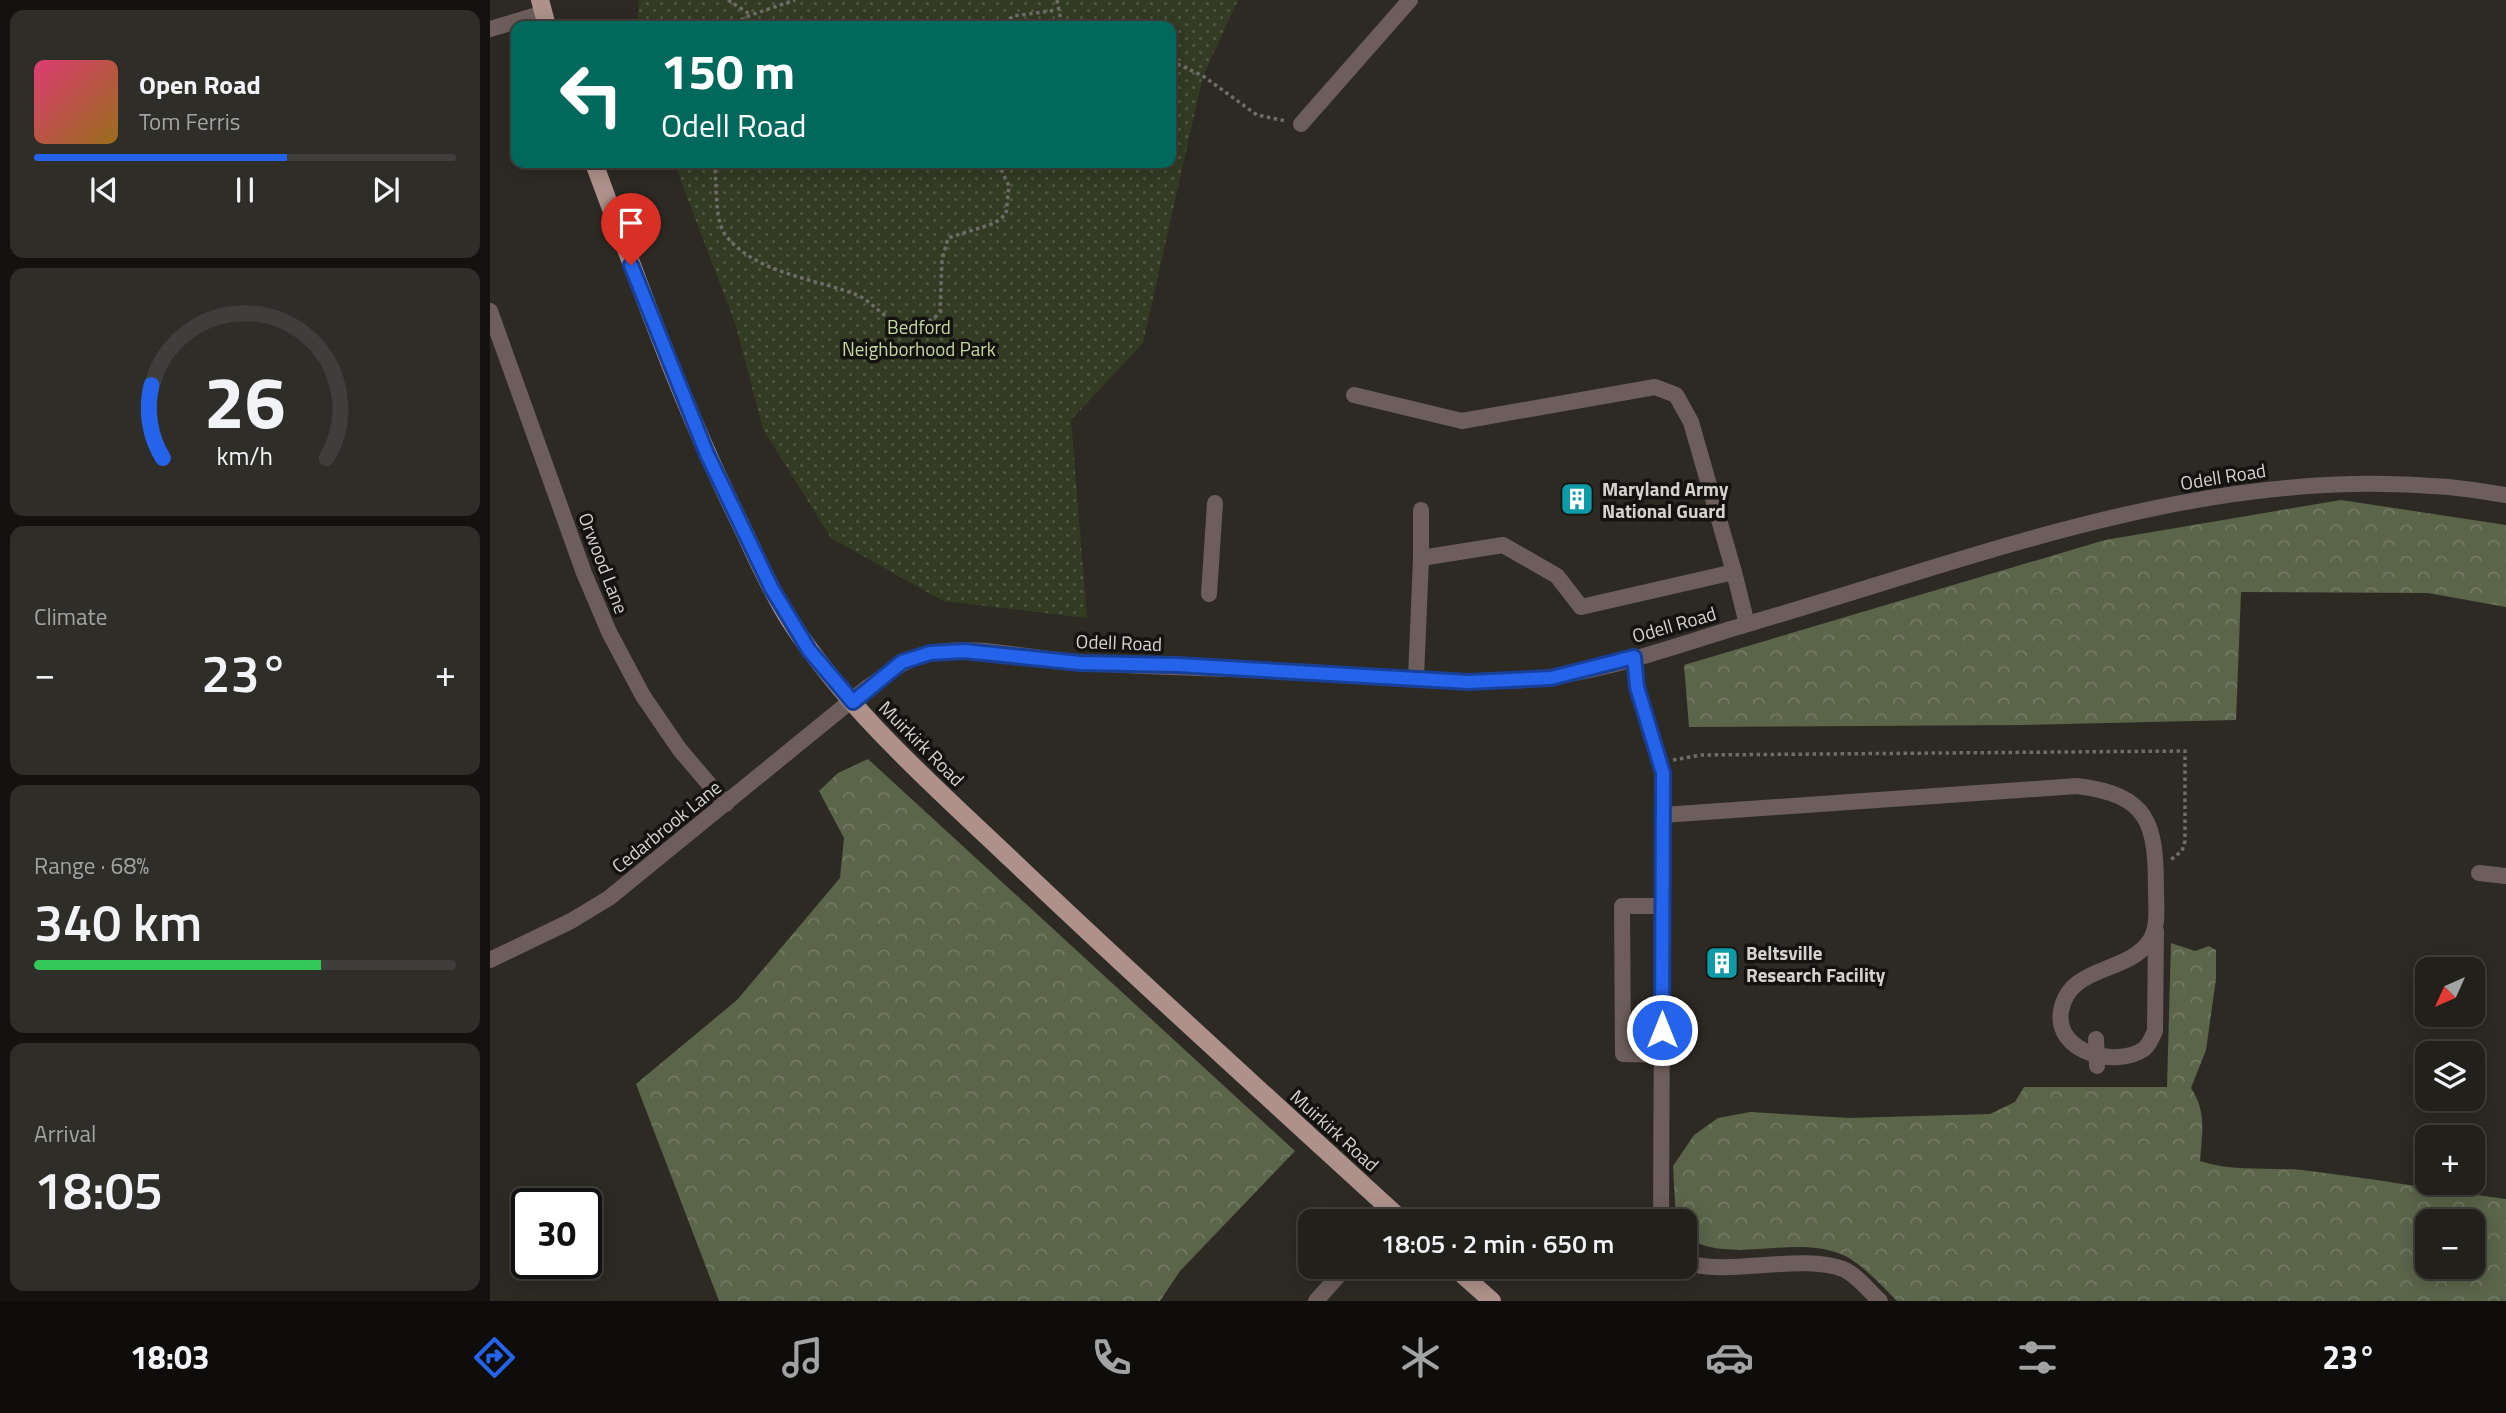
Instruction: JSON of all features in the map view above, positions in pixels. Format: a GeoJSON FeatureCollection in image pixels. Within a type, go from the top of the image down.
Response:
{"type":"FeatureCollection","features":[{"type":"Feature","properties":{"kind":"main road","name":"Muirkirk Road"},"geometry":{"type":"LineString","coordinates":[[596,168],[641,290],[724,490],[787,617],[809,650],[853,702],[917,769],[1110,954],[1385,1209]]}},
{"type":"Feature","properties":{"kind":"main road"},"geometry":{"type":"LineString","coordinates":[[1467,1279],[1492,1301]]}},
{"type":"Feature","properties":{"kind":"street"},"geometry":{"type":"LineString","coordinates":[[1301,124],[1410,0]]}},
{"type":"Feature","properties":{"kind":"street"},"geometry":{"type":"LineString","coordinates":[[517,21],[544,13]]}},
{"type":"Feature","properties":{"kind":"street"},"geometry":{"type":"LineString","coordinates":[[490,29],[511,23]]}},
{"type":"Feature","properties":{"kind":"street","name":"Orwood Lane"},"geometry":{"type":"LineString","coordinates":[[490,311],[584,573],[609,632],[643,696],[680,750],[726,804]]}},
{"type":"Feature","properties":{"kind":"street"},"geometry":{"type":"LineString","coordinates":[[1354,395],[1462,421],[1655,387],[1676,395],[1691,422],[1747,624]]}},
{"type":"Feature","properties":{"kind":"street","name":"Odell Road"},"geometry":{"type":"LineString","coordinates":[[853,702],[902,662],[930,653],[964,651],[1080,663],[1469,682],[1540,679],[1634,657],[2043,533],[2253,490],[2398,483],[2506,495]]}},
{"type":"Feature","properties":{"kind":"street"},"geometry":{"type":"LineString","coordinates":[[1209,594],[1215,503]]}},
{"type":"Feature","properties":{"kind":"street"},"geometry":{"type":"LineString","coordinates":[[1416,678],[1421,510]]}},
{"type":"Feature","properties":{"kind":"street"},"geometry":{"type":"LineString","coordinates":[[1421,558],[1503,545],[1557,576],[1581,607],[1734,572]]}},
{"type":"Feature","properties":{"kind":"street"},"geometry":{"type":"LineString","coordinates":[[1634,657],[1637,687],[1661,765],[1661,1209]]}},
{"type":"Feature","properties":{"kind":"street","name":"Cedarbrook Lane"},"geometry":{"type":"LineString","coordinates":[[490,960],[559,927],[609,898],[853,702]]}},
{"type":"Feature","properties":{"kind":"street"},"geometry":{"type":"LineString","coordinates":[[1663,815],[2077,786],[2103,789],[2142,810],[2152,828],[2156,861],[2156,931],[2155,1031],[2150,1042],[2137,1052],[2082,1051],[2067,1041],[2061,1022],[2064,1001],[2079,981],[2140,952],[2156,931]]}},
{"type":"Feature","properties":{"kind":"street"},"geometry":{"type":"LineString","coordinates":[[2479,873],[2506,876]]}},
{"type":"Feature","properties":{"kind":"street"},"geometry":{"type":"LineString","coordinates":[[1662,906],[1622,906],[1623,1054],[1662,1055]]}},
{"type":"Feature","properties":{"kind":"street"},"geometry":{"type":"LineString","coordinates":[[1697,1263],[1809,1265],[1844,1269],[1881,1301]]}},
{"type":"Feature","properties":{"kind":"street"},"geometry":{"type":"LineString","coordinates":[[1316,1301],[1335,1279]]}},
{"type":"Feature","properties":{"kind":"path"},"geometry":{"type":"LineString","coordinates":[[728,0],[751,15]]}},
{"type":"Feature","properties":{"kind":"path"},"geometry":{"type":"LineString","coordinates":[[738,21],[796,0]]}},
{"type":"Feature","properties":{"kind":"path"},"geometry":{"type":"LineString","coordinates":[[1057,0],[1060,21]]}},
{"type":"Feature","properties":{"kind":"path"},"geometry":{"type":"LineString","coordinates":[[1006,21],[1014,16],[1057,10]]}},
{"type":"Feature","properties":{"kind":"path"},"geometry":{"type":"LineString","coordinates":[[1176,63],[1203,76],[1257,114],[1301,124]]}},
{"type":"Feature","properties":{"kind":"path"},"geometry":{"type":"LineString","coordinates":[[715,168],[720,222],[734,244],[778,270],[859,296],[897,323],[917,325],[929,322],[940,312],[942,260],[948,238],[995,223],[1006,214],[1009,186],[1000,168]]}},
{"type":"Feature","properties":{"kind":"path"},"geometry":{"type":"LineString","coordinates":[[1661,765],[1683,756],[1701,755],[2185,751],[2185,841],[2175,859],[2156,861]]}},
{"type":"Feature","properties":{"kind":"green space","name":"Bedford Neighborhood Park"},"geometry":{"type":"Polygon","coordinates":[[[639,0],[1238,0],[1203,76],[1143,343],[1071,420],[1087,618],[943,601],[831,538],[763,429],[735,323],[676,168],[1176,168],[1176,21],[637,21],[639,0]]]}},
{"type":"Feature","properties":{"kind":"green space"},"geometry":{"type":"Polygon","coordinates":[[[2341,500],[2506,525],[2506,607],[2428,593],[2241,592],[2236,720],[2023,725],[1689,727],[1684,665],[2105,540],[2341,500]]]}},
{"type":"Feature","properties":{"kind":"green space"},"geometry":{"type":"Polygon","coordinates":[[[868,759],[1295,1151],[1180,1271],[1160,1301],[719,1301],[636,1084],[737,1000],[840,878],[844,838],[819,791],[838,773],[868,759]]]}},
{"type":"Feature","properties":{"kind":"green space"},"geometry":{"type":"Polygon","coordinates":[[[2171,943],[2195,951],[2209,946],[2216,950],[2216,979],[2206,1050],[2191,1088],[2201,1115],[2200,1161],[2238,1168],[2302,1170],[2415,1186],[2415,1195],[2478,1195],[2506,1199],[2506,1301],[1897,1301],[1856,1262],[1830,1250],[1787,1247],[1743,1250],[1703,1245],[1697,1242],[1697,1209],[1675,1209],[1673,1166],[1694,1135],[1718,1118],[1750,1112],[1849,1118],[1990,1114],[2015,1102],[2024,1087],[2167,1087],[2171,943]]]}},
{"type":"Feature","properties":{"kind":"place","name":"Maryland Army National Guard"},"geometry":{"type":"Point","coordinates":[1577,499]}},
{"type":"Feature","properties":{"kind":"place","name":"Beltsville Research Facility"},"geometry":{"type":"Point","coordinates":[1722,963]}},
{"type":"Feature","properties":{"kind":"route"},"geometry":{"type":"LineString","coordinates":[[631,265],[707,454],[772,589],[809,650],[853,702],[902,662],[930,653],[964,651],[1080,663],[1177,665],[1469,682],[1551,678],[1634,657],[1637,687],[1663,773],[1662,1030]]}}]}
